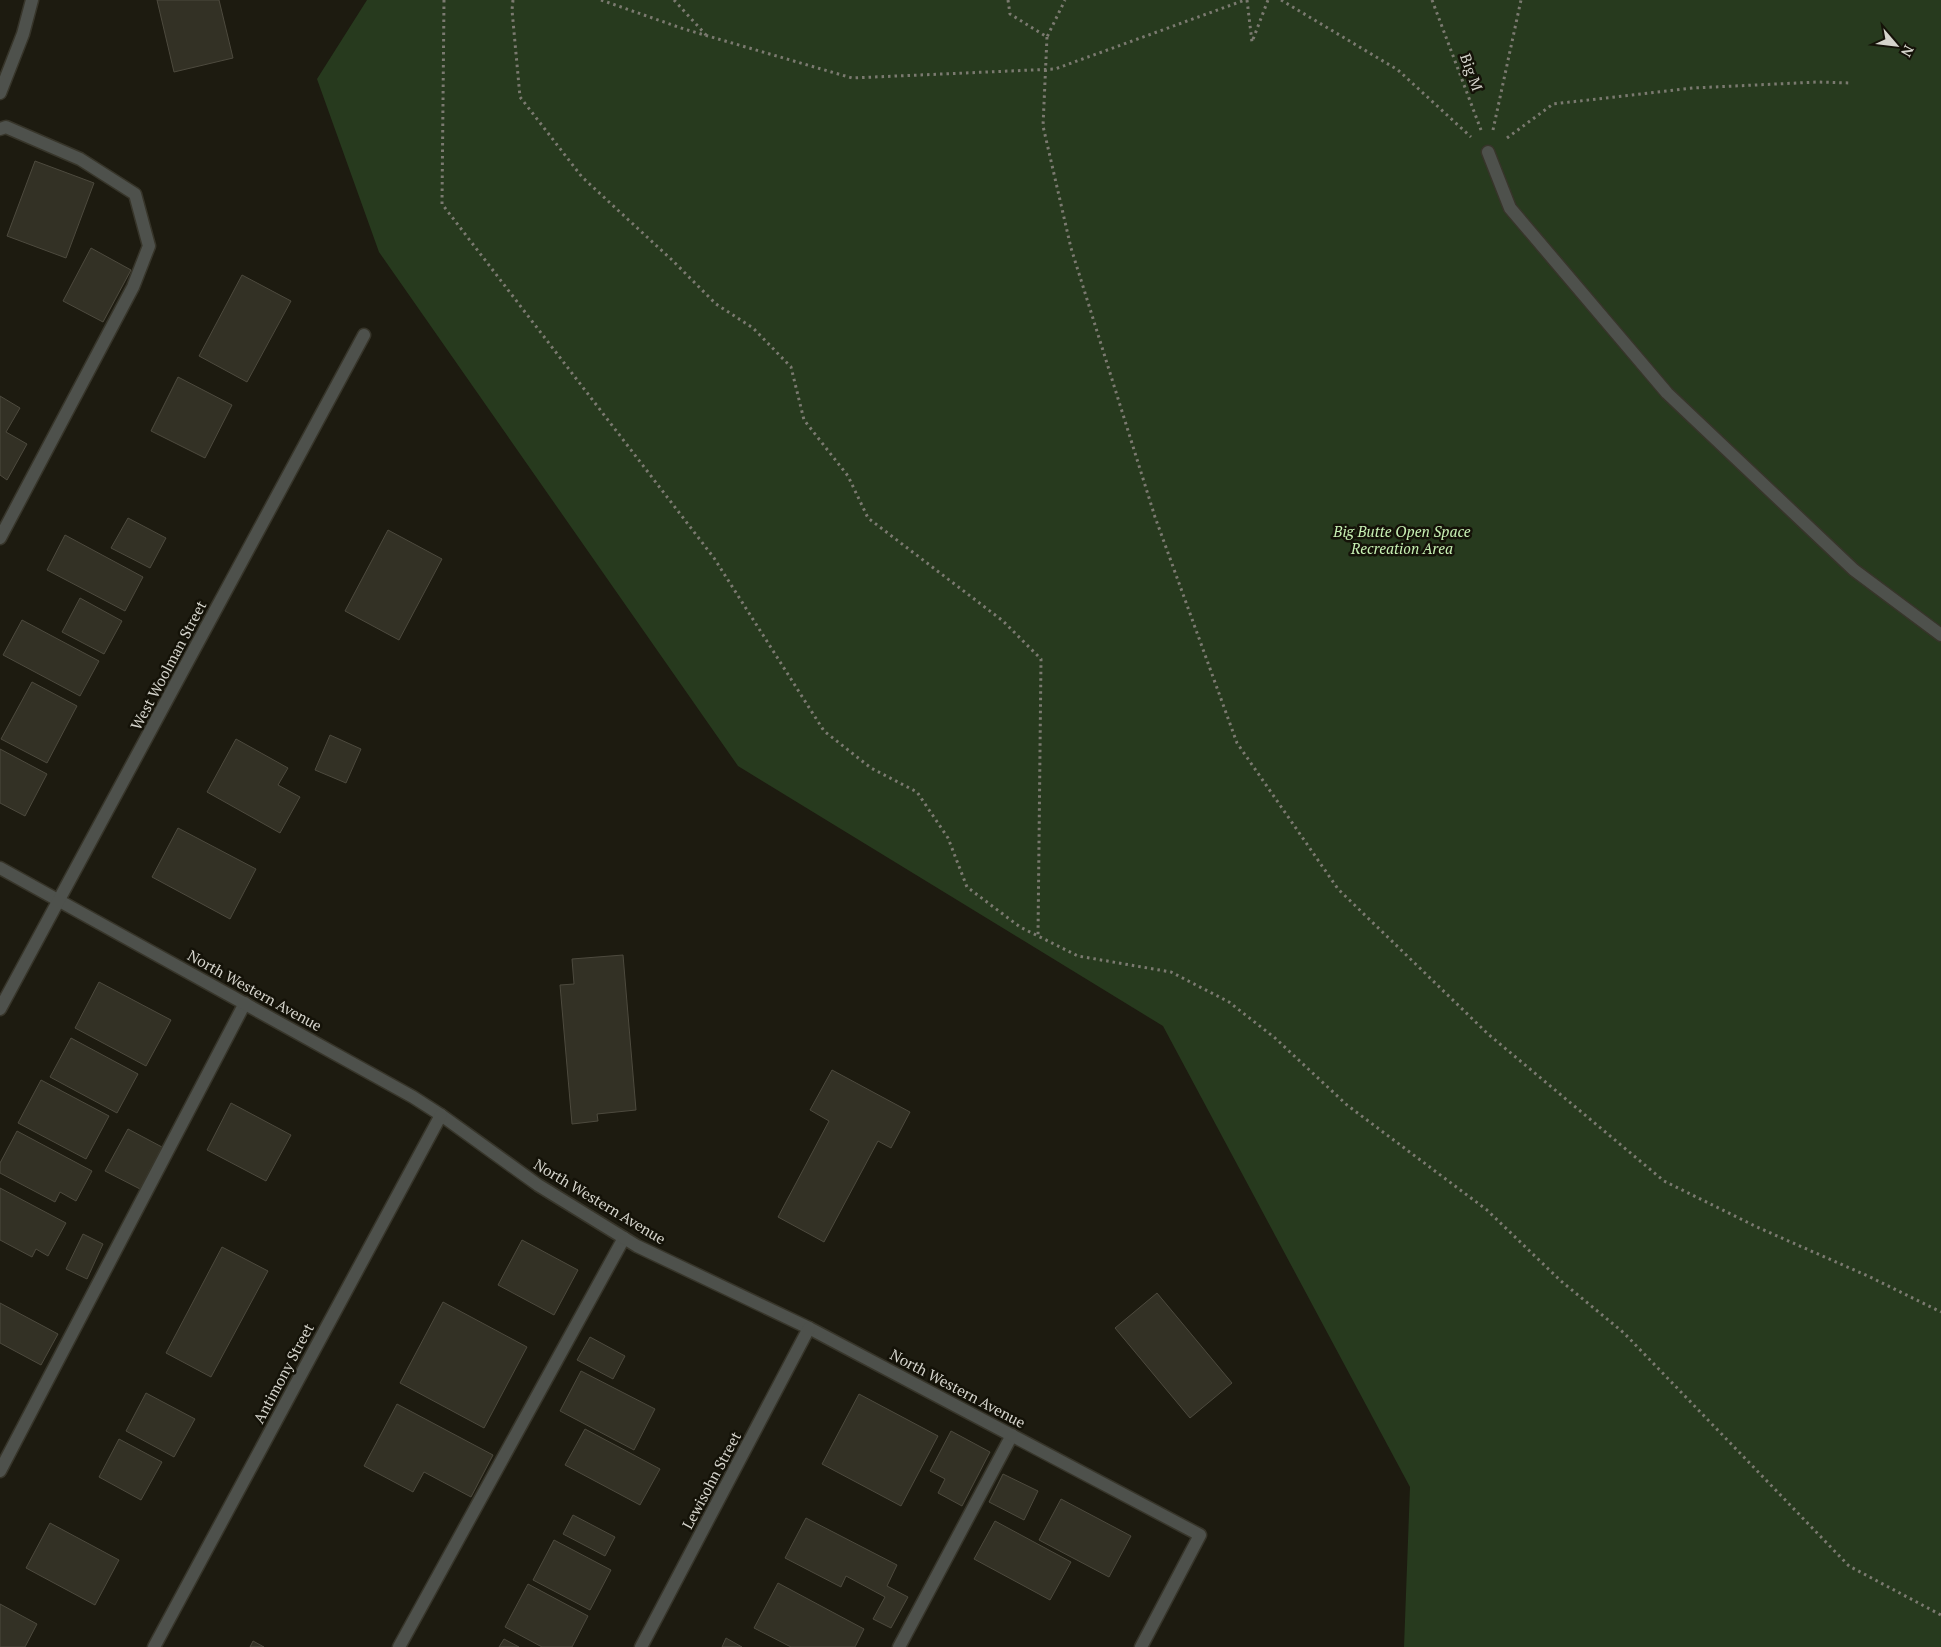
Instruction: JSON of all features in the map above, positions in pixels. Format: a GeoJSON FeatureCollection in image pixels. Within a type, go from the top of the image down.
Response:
{"type":"FeatureCollection","features":[{"type":"Feature","properties":{"kind":"street"},"geometry":{"type":"LineString","coordinates":[[0,93],[23,34],[32,0]]}},
{"type":"Feature","properties":{"kind":"street"},"geometry":{"type":"LineString","coordinates":[[0,129],[6,127],[80,159],[135,194],[149,246],[134,288],[0,538]]}},
{"type":"Feature","properties":{"kind":"street"},"geometry":{"type":"LineString","coordinates":[[1488,152],[1510,208],[1667,393],[1854,570],[1941,635]]}},
{"type":"Feature","properties":{"kind":"street","name":"West Woolman Street"},"geometry":{"type":"LineString","coordinates":[[0,1009],[364,336]]}},
{"type":"Feature","properties":{"kind":"street","name":"North Western Avenue"},"geometry":{"type":"LineString","coordinates":[[0,868],[413,1097],[538,1185],[624,1238],[809,1328],[1200,1535],[1141,1647]]}},
{"type":"Feature","properties":{"kind":"street"},"geometry":{"type":"LineString","coordinates":[[0,1472],[245,1004]]}},
{"type":"Feature","properties":{"kind":"street","name":"Antimony Street"},"geometry":{"type":"LineString","coordinates":[[154,1647],[440,1115]]}},
{"type":"Feature","properties":{"kind":"street"},"geometry":{"type":"LineString","coordinates":[[400,1647],[624,1238]]}},
{"type":"Feature","properties":{"kind":"street","name":"Lewisohn Street"},"geometry":{"type":"LineString","coordinates":[[641,1647],[809,1328]]}},
{"type":"Feature","properties":{"kind":"street"},"geometry":{"type":"LineString","coordinates":[[899,1647],[1012,1435]]}},
{"type":"Feature","properties":{"kind":"path"},"geometry":{"type":"LineString","coordinates":[[444,0],[442,204],[714,558],[824,731],[872,768],[917,792],[948,838],[967,887],[1020,927],[1078,956],[1171,972],[1229,1002],[1275,1038],[1347,1105],[1487,1210],[1561,1281],[1624,1334],[1849,1566],[1941,1615]]}},
{"type":"Feature","properties":{"kind":"path"},"geometry":{"type":"LineString","coordinates":[[512,0],[520,97],[582,177],[672,260],[716,304],[753,328],[791,367],[804,420],[848,476],[868,518],[1003,621],[1041,659],[1038,936]]}},
{"type":"Feature","properties":{"kind":"path"},"geometry":{"type":"LineString","coordinates":[[601,0],[707,36],[852,78],[1055,70],[1246,0],[1252,42],[1268,0]]}},
{"type":"Feature","properties":{"kind":"path"},"geometry":{"type":"LineString","coordinates":[[674,0],[707,36]]}},
{"type":"Feature","properties":{"kind":"path"},"geometry":{"type":"LineString","coordinates":[[1008,0],[1010,14],[1047,37]]}},
{"type":"Feature","properties":{"kind":"path"},"geometry":{"type":"LineString","coordinates":[[1065,0],[1047,37],[1043,126],[1071,248],[1155,517],[1237,743],[1338,888],[1488,1034],[1664,1181],[1756,1228],[1870,1277],[1941,1312]]}},
{"type":"Feature","properties":{"kind":"path"},"geometry":{"type":"LineString","coordinates":[[1281,0],[1398,70],[1488,152]]}},
{"type":"Feature","properties":{"kind":"path","name":"Big M"},"geometry":{"type":"LineString","coordinates":[[1432,0],[1488,152]]}},
{"type":"Feature","properties":{"kind":"path"},"geometry":{"type":"LineString","coordinates":[[1488,152],[1521,0]]}},
{"type":"Feature","properties":{"kind":"path"},"geometry":{"type":"LineString","coordinates":[[1488,152],[1553,104],[1693,88],[1818,82],[1850,83]]}},
{"type":"Feature","properties":{"kind":"green space","name":"Big Butte Open Space Recreation Area"},"geometry":{"type":"Polygon","coordinates":[[[367,0],[1941,0],[1941,1647],[1404,1647],[1410,1487],[1163,1026],[738,766],[379,252],[317,79],[367,0]]]}},
{"type":"Feature","properties":{"kind":"building"},"geometry":{"type":"Polygon","coordinates":[[[157,0],[219,0],[233,58],[174,72],[157,0]]]}},
{"type":"Feature","properties":{"kind":"building"},"geometry":{"type":"Polygon","coordinates":[[[35,161],[94,183],[66,258],[7,236],[35,161]]]}},
{"type":"Feature","properties":{"kind":"building"},"geometry":{"type":"Polygon","coordinates":[[[91,248],[131,270],[103,322],[63,301],[91,248]]]}},
{"type":"Feature","properties":{"kind":"building"},"geometry":{"type":"Polygon","coordinates":[[[242,275],[291,301],[247,382],[199,356],[242,275]]]}},
{"type":"Feature","properties":{"kind":"building"},"geometry":{"type":"Polygon","coordinates":[[[178,377],[232,405],[205,458],[151,431],[178,377]]]}},
{"type":"Feature","properties":{"kind":"building"},"geometry":{"type":"Polygon","coordinates":[[[0,396],[20,408],[6,432],[27,444],[7,480],[0,475],[0,396]]]}},
{"type":"Feature","properties":{"kind":"building"},"geometry":{"type":"Polygon","coordinates":[[[128,518],[166,538],[150,568],[111,548],[128,518]]]}},
{"type":"Feature","properties":{"kind":"building"},"geometry":{"type":"Polygon","coordinates":[[[388,530],[442,559],[399,640],[345,611],[388,530]]]}},
{"type":"Feature","properties":{"kind":"building"},"geometry":{"type":"Polygon","coordinates":[[[65,535],[143,577],[125,611],[47,570],[65,535]]]}},
{"type":"Feature","properties":{"kind":"building"},"geometry":{"type":"Polygon","coordinates":[[[80,598],[122,621],[104,654],[62,632],[80,598]]]}},
{"type":"Feature","properties":{"kind":"building"},"geometry":{"type":"Polygon","coordinates":[[[22,620],[99,661],[80,696],[3,655],[22,620]]]}},
{"type":"Feature","properties":{"kind":"building"},"geometry":{"type":"Polygon","coordinates":[[[32,682],[77,706],[47,763],[1,739],[32,682]]]}},
{"type":"Feature","properties":{"kind":"building"},"geometry":{"type":"Polygon","coordinates":[[[330,735],[361,749],[346,783],[315,770],[330,735]]]}},
{"type":"Feature","properties":{"kind":"building"},"geometry":{"type":"Polygon","coordinates":[[[236,739],[288,768],[278,785],[300,797],[280,833],[207,792],[236,739]]]}},
{"type":"Feature","properties":{"kind":"building"},"geometry":{"type":"Polygon","coordinates":[[[0,749],[47,774],[25,816],[0,803],[0,749]]]}},
{"type":"Feature","properties":{"kind":"building"},"geometry":{"type":"Polygon","coordinates":[[[178,828],[256,869],[230,919],[152,877],[178,828]]]}},
{"type":"Feature","properties":{"kind":"building"},"geometry":{"type":"Polygon","coordinates":[[[623,955],[636,1110],[597,1114],[598,1121],[572,1124],[560,985],[574,984],[572,959],[623,955]]]}},
{"type":"Feature","properties":{"kind":"building"},"geometry":{"type":"Polygon","coordinates":[[[99,982],[171,1020],[146,1066],[75,1028],[99,982]]]}},
{"type":"Feature","properties":{"kind":"building"},"geometry":{"type":"Polygon","coordinates":[[[71,1038],[138,1074],[117,1113],[50,1077],[71,1038]]]}},
{"type":"Feature","properties":{"kind":"building"},"geometry":{"type":"Polygon","coordinates":[[[832,1070],[910,1112],[891,1148],[878,1141],[824,1242],[778,1217],[829,1121],[810,1110],[832,1070]]]}},
{"type":"Feature","properties":{"kind":"building"},"geometry":{"type":"Polygon","coordinates":[[[41,1080],[109,1116],[86,1159],[18,1123],[41,1080]]]}},
{"type":"Feature","properties":{"kind":"building"},"geometry":{"type":"Polygon","coordinates":[[[231,1103],[291,1135],[266,1181],[207,1150],[231,1103]]]}},
{"type":"Feature","properties":{"kind":"building"},"geometry":{"type":"Polygon","coordinates":[[[128,1129],[162,1147],[140,1189],[105,1171],[128,1129]]]}},
{"type":"Feature","properties":{"kind":"building"},"geometry":{"type":"Polygon","coordinates":[[[17,1131],[92,1171],[76,1201],[60,1192],[55,1202],[0,1173],[0,1163],[17,1131]]]}},
{"type":"Feature","properties":{"kind":"building"},"geometry":{"type":"Polygon","coordinates":[[[0,1188],[66,1223],[48,1256],[36,1249],[32,1257],[0,1240],[0,1188]]]}},
{"type":"Feature","properties":{"kind":"building"},"geometry":{"type":"Polygon","coordinates":[[[83,1234],[103,1244],[87,1279],[66,1269],[83,1234]]]}},
{"type":"Feature","properties":{"kind":"building"},"geometry":{"type":"Polygon","coordinates":[[[522,1240],[578,1270],[554,1315],[498,1285],[522,1240]]]}},
{"type":"Feature","properties":{"kind":"building"},"geometry":{"type":"Polygon","coordinates":[[[222,1247],[268,1271],[211,1377],[166,1353],[222,1247]]]}},
{"type":"Feature","properties":{"kind":"building"},"geometry":{"type":"Polygon","coordinates":[[[1157,1293],[1232,1383],[1190,1418],[1115,1328],[1157,1293]]]}},
{"type":"Feature","properties":{"kind":"building"},"geometry":{"type":"Polygon","coordinates":[[[443,1302],[527,1347],[484,1428],[400,1383],[443,1302]]]}},
{"type":"Feature","properties":{"kind":"building"},"geometry":{"type":"Polygon","coordinates":[[[0,1303],[58,1334],[41,1365],[0,1343],[0,1303]]]}},
{"type":"Feature","properties":{"kind":"building"},"geometry":{"type":"Polygon","coordinates":[[[590,1337],[625,1356],[613,1379],[577,1360],[590,1337]]]}},
{"type":"Feature","properties":{"kind":"building"},"geometry":{"type":"Polygon","coordinates":[[[581,1371],[655,1409],[634,1450],[560,1411],[581,1371]]]}},
{"type":"Feature","properties":{"kind":"building"},"geometry":{"type":"Polygon","coordinates":[[[146,1393],[195,1419],[174,1457],[126,1431],[146,1393]]]}},
{"type":"Feature","properties":{"kind":"building"},"geometry":{"type":"Polygon","coordinates":[[[859,1394],[938,1436],[901,1506],[822,1464],[859,1394]]]}},
{"type":"Feature","properties":{"kind":"building"},"geometry":{"type":"Polygon","coordinates":[[[397,1404],[493,1455],[471,1497],[424,1472],[413,1492],[364,1466],[397,1404]]]}},
{"type":"Feature","properties":{"kind":"building"},"geometry":{"type":"Polygon","coordinates":[[[585,1429],[660,1469],[640,1505],[565,1465],[585,1429]]]}},
{"type":"Feature","properties":{"kind":"building"},"geometry":{"type":"Polygon","coordinates":[[[951,1431],[990,1452],[962,1506],[938,1493],[945,1479],[930,1471],[951,1431]]]}},
{"type":"Feature","properties":{"kind":"building"},"geometry":{"type":"Polygon","coordinates":[[[119,1439],[162,1462],[141,1500],[99,1477],[119,1439]]]}},
{"type":"Feature","properties":{"kind":"building"},"geometry":{"type":"Polygon","coordinates":[[[1003,1474],[1038,1491],[1024,1520],[989,1502],[1003,1474]]]}},
{"type":"Feature","properties":{"kind":"building"},"geometry":{"type":"Polygon","coordinates":[[[1061,1499],[1131,1536],[1109,1577],[1039,1540],[1061,1499]]]}},
{"type":"Feature","properties":{"kind":"building"},"geometry":{"type":"Polygon","coordinates":[[[573,1515],[615,1537],[605,1556],[563,1534],[573,1515]]]}},
{"type":"Feature","properties":{"kind":"building"},"geometry":{"type":"Polygon","coordinates":[[[806,1518],[897,1565],[887,1586],[908,1597],[891,1628],[873,1619],[885,1597],[846,1576],[841,1587],[785,1558],[806,1518]]]}},
{"type":"Feature","properties":{"kind":"building"},"geometry":{"type":"Polygon","coordinates":[[[995,1521],[1071,1562],[1050,1600],[974,1559],[995,1521]]]}},
{"type":"Feature","properties":{"kind":"building"},"geometry":{"type":"Polygon","coordinates":[[[50,1523],[119,1560],[95,1605],[26,1568],[50,1523]]]}},
{"type":"Feature","properties":{"kind":"building"},"geometry":{"type":"Polygon","coordinates":[[[554,1540],[611,1570],[590,1610],[533,1580],[554,1540]]]}},
{"type":"Feature","properties":{"kind":"building"},"geometry":{"type":"Polygon","coordinates":[[[778,1583],[864,1629],[855,1647],[791,1647],[754,1628],[778,1583]]]}},
{"type":"Feature","properties":{"kind":"building"},"geometry":{"type":"Polygon","coordinates":[[[528,1584],[588,1616],[572,1647],[542,1647],[505,1627],[528,1584]]]}},
{"type":"Feature","properties":{"kind":"building"},"geometry":{"type":"Polygon","coordinates":[[[0,1604],[37,1624],[25,1647],[0,1647],[0,1604]]]}},
{"type":"Feature","properties":{"kind":"building"},"geometry":{"type":"Polygon","coordinates":[[[726,1638],[742,1647],[722,1647],[726,1638]]]}},
{"type":"Feature","properties":{"kind":"building"},"geometry":{"type":"Polygon","coordinates":[[[504,1639],[519,1647],[499,1647],[504,1639]]]}},
{"type":"Feature","properties":{"kind":"building"},"geometry":{"type":"Polygon","coordinates":[[[253,1641],[264,1647],[250,1647],[253,1641]]]}}]}
